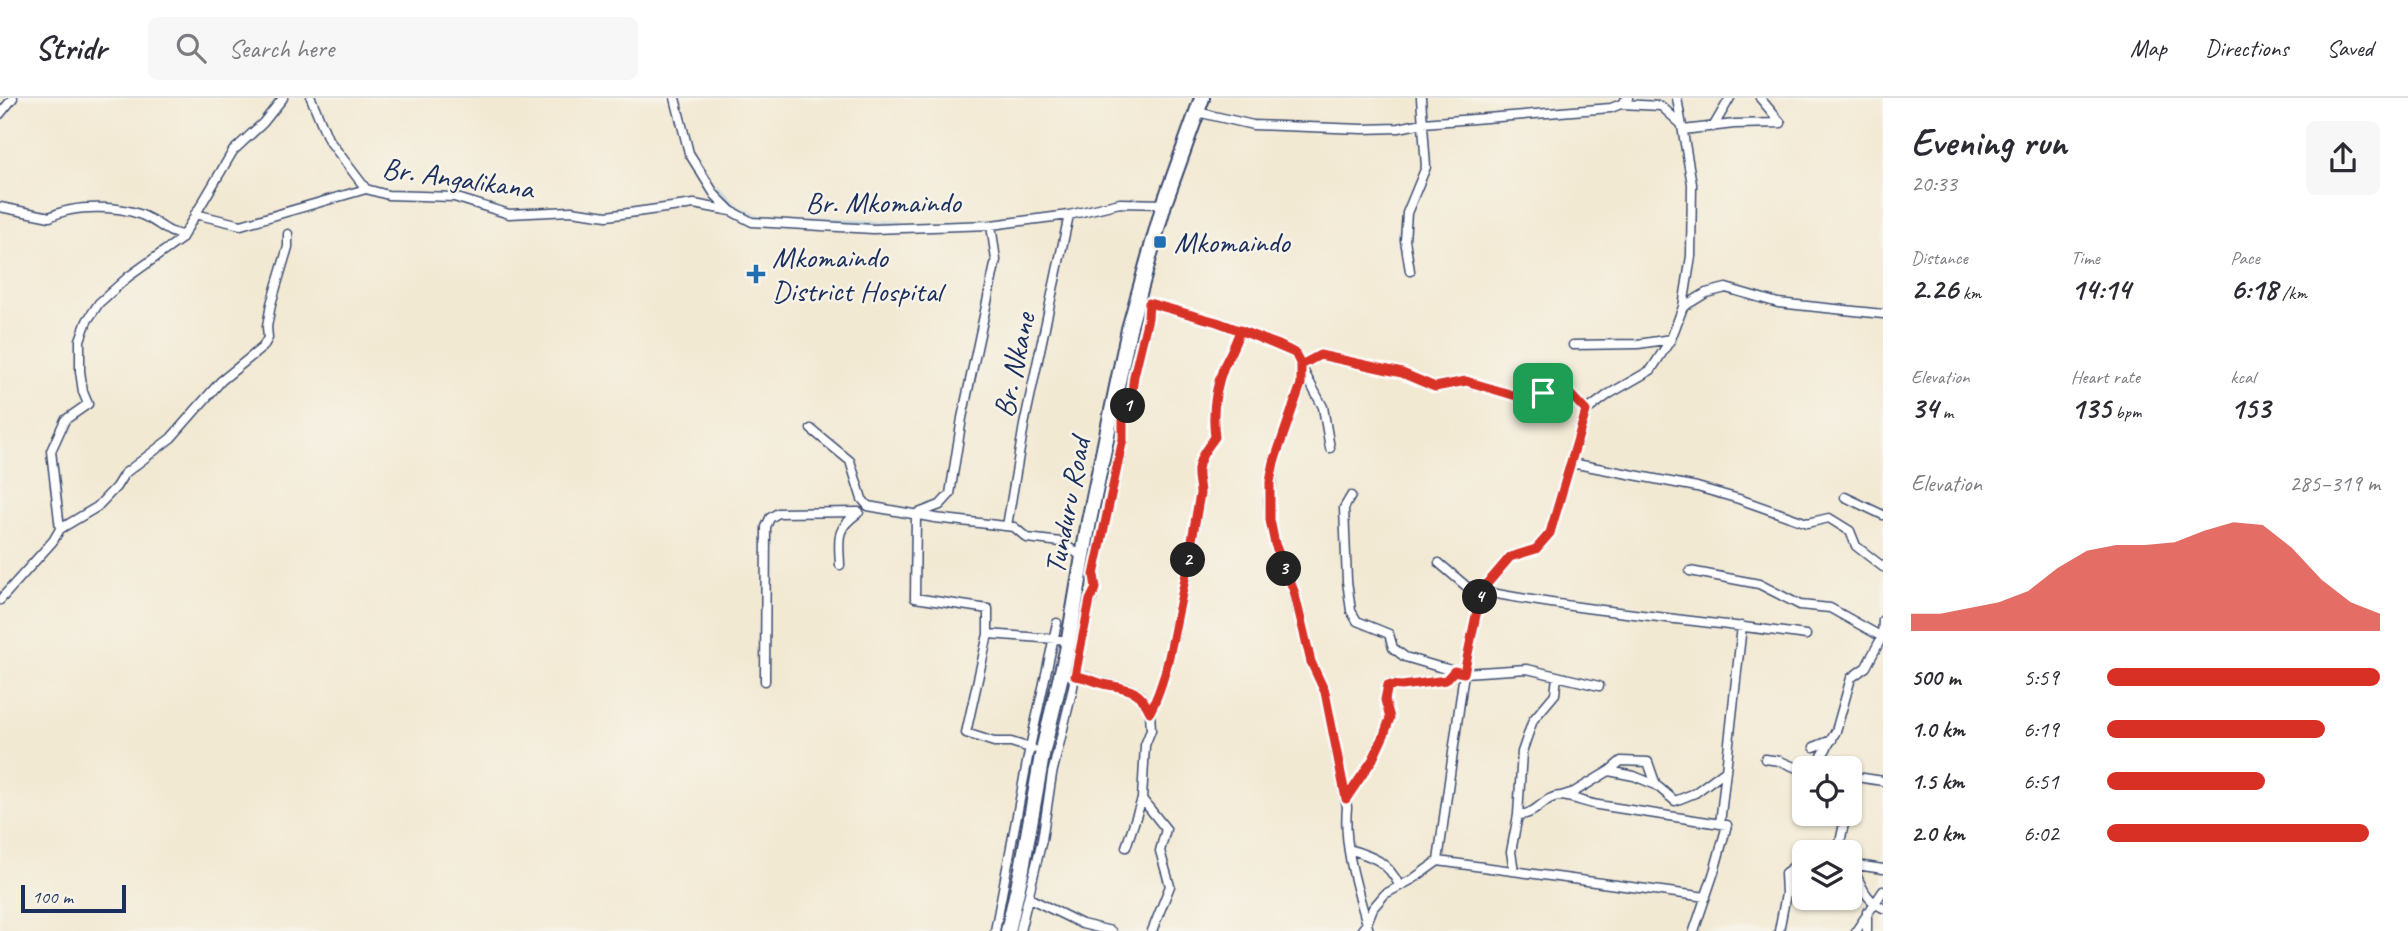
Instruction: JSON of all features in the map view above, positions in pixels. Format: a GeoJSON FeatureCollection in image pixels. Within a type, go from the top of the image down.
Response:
{"type":"FeatureCollection","features":[{"type":"Feature","properties":{"kind":"highway","name":"Tunduru Road"},"geometry":{"type":"LineString","coordinates":[[1008,931],[1022,869],[1036,750],[1068,676],[1062,639],[1084,558],[1114,399],[1144,302],[1164,204],[1200,105]]}},
{"type":"Feature","properties":{"kind":"street"},"geometry":{"type":"LineString","coordinates":[[0,114],[13,98]]}},
{"type":"Feature","properties":{"kind":"street"},"geometry":{"type":"LineString","coordinates":[[60,529],[51,450],[65,420],[89,404],[83,392],[79,341],[87,321],[99,303],[128,277],[167,251],[183,235],[233,151],[263,123],[283,98]]}},
{"type":"Feature","properties":{"kind":"street","name":"Br. Angalikana"},"geometry":{"type":"LineString","coordinates":[[311,98],[328,139],[366,188],[388,195],[454,197],[509,214],[571,211],[607,216],[694,204],[731,211]]}},
{"type":"Feature","properties":{"kind":"street","name":"Br. Mkomaindo"},"geometry":{"type":"LineString","coordinates":[[675,98],[689,153],[715,195],[731,211],[752,222],[873,229],[991,225],[1069,215],[1121,203],[1164,204]]}},
{"type":"Feature","properties":{"kind":"street"},"geometry":{"type":"LineString","coordinates":[[1410,271],[1405,240],[1407,213],[1426,167],[1422,98]]}},
{"type":"Feature","properties":{"kind":"street"},"geometry":{"type":"LineString","coordinates":[[1438,861],[1464,673],[1481,595],[1510,557],[1536,549],[1550,533],[1586,411],[1609,394],[1651,370],[1671,339],[1684,307],[1691,256],[1692,184],[1677,98]]}},
{"type":"Feature","properties":{"kind":"street"},"geometry":{"type":"LineString","coordinates":[[1713,127],[1730,98]]}},
{"type":"Feature","properties":{"kind":"street"},"geometry":{"type":"LineString","coordinates":[[1200,105],[1253,125],[1362,129],[1399,128],[1423,123],[1611,108],[1624,101],[1661,106],[1683,128],[1781,123],[1760,98]]}},
{"type":"Feature","properties":{"kind":"street"},"geometry":{"type":"LineString","coordinates":[[195,214],[241,226],[366,188]]}},
{"type":"Feature","properties":{"kind":"street"},"geometry":{"type":"LineString","coordinates":[[0,207],[50,217],[63,210],[124,210],[150,218],[174,235],[183,235]]}},
{"type":"Feature","properties":{"kind":"street","name":"Br. Nkane"},"geometry":{"type":"LineString","coordinates":[[1007,526],[1024,425],[1069,215]]}},
{"type":"Feature","properties":{"kind":"street"},"geometry":{"type":"LineString","coordinates":[[916,514],[940,505],[950,494],[962,418],[996,260],[991,225]]}},
{"type":"Feature","properties":{"kind":"street"},"geometry":{"type":"LineString","coordinates":[[0,600],[53,541],[60,529],[97,506],[116,487],[124,474],[171,438],[221,381],[263,347],[268,338],[271,304],[288,247],[288,234]]}},
{"type":"Feature","properties":{"kind":"street"},"geometry":{"type":"LineString","coordinates":[[1684,307],[1706,293],[1726,288],[1778,303],[1883,314]]}},
{"type":"Feature","properties":{"kind":"street"},"geometry":{"type":"LineString","coordinates":[[1144,302],[1240,330],[1295,353],[1323,407],[1330,448]]}},
{"type":"Feature","properties":{"kind":"street"},"geometry":{"type":"LineString","coordinates":[[1020,931],[1042,840],[1068,676],[1096,588],[1094,575],[1123,439],[1123,417],[1131,399],[1148,318],[1144,302]]}},
{"type":"Feature","properties":{"kind":"street"},"geometry":{"type":"LineString","coordinates":[[1150,712],[1160,693],[1168,665],[1185,585],[1200,494],[1197,473],[1200,458],[1215,437],[1214,402],[1223,369],[1240,330]]}},
{"type":"Feature","properties":{"kind":"street"},"geometry":{"type":"LineString","coordinates":[[1573,345],[1638,344],[1671,339]]}},
{"type":"Feature","properties":{"kind":"street"},"geometry":{"type":"LineString","coordinates":[[1301,365],[1320,355],[1402,373],[1435,387],[1466,381],[1523,398],[1543,393],[1570,394],[1586,411]]}},
{"type":"Feature","properties":{"kind":"street"},"geometry":{"type":"LineString","coordinates":[[1301,365],[1301,384],[1274,462],[1270,482],[1270,520],[1275,544],[1294,591],[1311,662],[1325,692],[1346,799],[1349,849],[1365,928]]}},
{"type":"Feature","properties":{"kind":"street"},"geometry":{"type":"LineString","coordinates":[[811,429],[850,461],[862,499],[868,506],[1014,527],[1027,538],[1061,542],[1084,558]]}},
{"type":"Feature","properties":{"kind":"street"},"geometry":{"type":"LineString","coordinates":[[1571,463],[1697,488],[1739,499],[1807,523],[1829,518],[1850,531],[1856,547],[1883,567]]}},
{"type":"Feature","properties":{"kind":"street"},"geometry":{"type":"LineString","coordinates":[[1351,496],[1344,508],[1347,581],[1351,611],[1357,621],[1389,634],[1393,648],[1405,657],[1454,671],[1464,673],[1527,669],[1599,686]]}},
{"type":"Feature","properties":{"kind":"street"},"geometry":{"type":"LineString","coordinates":[[1845,497],[1883,515]]}},
{"type":"Feature","properties":{"kind":"street"},"geometry":{"type":"LineString","coordinates":[[840,565],[838,534],[846,521],[868,506]]}},
{"type":"Feature","properties":{"kind":"street"},"geometry":{"type":"LineString","coordinates":[[765,681],[766,527],[770,518],[778,513],[859,512]]}},
{"type":"Feature","properties":{"kind":"street"},"geometry":{"type":"LineString","coordinates":[[916,514],[915,598],[988,609],[988,635],[966,733],[994,742],[1011,742],[1036,750]]}},
{"type":"Feature","properties":{"kind":"street"},"geometry":{"type":"LineString","coordinates":[[1439,563],[1481,595],[1806,635]]}},
{"type":"Feature","properties":{"kind":"street"},"geometry":{"type":"LineString","coordinates":[[1689,571],[1759,584],[1800,606],[1830,608],[1882,637]]}},
{"type":"Feature","properties":{"kind":"street"},"geometry":{"type":"LineString","coordinates":[[1822,756],[1832,740],[1851,678],[1866,667],[1882,637],[1883,620]]}},
{"type":"Feature","properties":{"kind":"street"},"geometry":{"type":"LineString","coordinates":[[995,931],[1062,639],[1057,623]]}},
{"type":"Feature","properties":{"kind":"street"},"geometry":{"type":"LineString","coordinates":[[1720,824],[1742,626]]}},
{"type":"Feature","properties":{"kind":"street"},"geometry":{"type":"LineString","coordinates":[[988,635],[1062,639]]}},
{"type":"Feature","properties":{"kind":"street"},"geometry":{"type":"LineString","coordinates":[[1346,799],[1373,759],[1384,735],[1390,718],[1385,700],[1388,685],[1402,686],[1446,680],[1454,671]]}},
{"type":"Feature","properties":{"kind":"street"},"geometry":{"type":"LineString","coordinates":[[1068,676],[1087,677],[1127,688],[1140,695],[1150,712],[1152,730],[1145,745],[1142,799],[1126,846]]}},
{"type":"Feature","properties":{"kind":"street"},"geometry":{"type":"LineString","coordinates":[[1514,871],[1511,852],[1518,815],[1522,752],[1533,720],[1555,694],[1557,677]]}},
{"type":"Feature","properties":{"kind":"street"},"geometry":{"type":"LineString","coordinates":[[1814,747],[1832,740]]}},
{"type":"Feature","properties":{"kind":"street"},"geometry":{"type":"LineString","coordinates":[[1765,759],[1792,766]]}},
{"type":"Feature","properties":{"kind":"street"},"geometry":{"type":"LineString","coordinates":[[1518,815],[1536,810],[1552,798],[1574,792],[1621,761],[1648,762],[1656,785]]}},
{"type":"Feature","properties":{"kind":"street"},"geometry":{"type":"LineString","coordinates":[[1609,771],[1634,776],[1656,785],[1675,800],[1695,793],[1727,770]]}},
{"type":"Feature","properties":{"kind":"street"},"geometry":{"type":"LineString","coordinates":[[1862,778],[1883,781]]}},
{"type":"Feature","properties":{"kind":"street"},"geometry":{"type":"LineString","coordinates":[[1561,796],[1586,803],[1727,825],[1694,931]]}},
{"type":"Feature","properties":{"kind":"street"},"geometry":{"type":"LineString","coordinates":[[1142,799],[1166,829],[1160,851],[1170,886],[1152,931]]}},
{"type":"Feature","properties":{"kind":"street"},"geometry":{"type":"LineString","coordinates":[[1349,849],[1376,858],[1392,870],[1399,885]]}},
{"type":"Feature","properties":{"kind":"street"},"geometry":{"type":"LineString","coordinates":[[1365,928],[1373,908],[1379,901],[1438,861],[1706,897]]}},
{"type":"Feature","properties":{"kind":"street"},"geometry":{"type":"LineString","coordinates":[[1862,866],[1883,869]]}},
{"type":"Feature","properties":{"kind":"street"},"geometry":{"type":"LineString","coordinates":[[1779,931],[1786,894],[1785,873],[1792,868]]}},
{"type":"Feature","properties":{"kind":"street"},"geometry":{"type":"LineString","coordinates":[[1862,888],[1874,904],[1883,908]]}},
{"type":"Feature","properties":{"kind":"street"},"geometry":{"type":"LineString","coordinates":[[1856,931],[1883,891]]}},
{"type":"Feature","properties":{"kind":"street"},"geometry":{"type":"LineString","coordinates":[[1029,898],[1082,924],[1111,931]]}},
{"type":"Feature","properties":{"kind":"street"},"geometry":{"type":"LineString","coordinates":[[1867,912],[1867,931]]}},
{"type":"Feature","properties":{"kind":"waterway"},"geometry":{"type":"LineString","coordinates":[[715,186],[734,206],[759,216],[902,223]]}},
{"type":"Feature","properties":{"kind":"place","name":"Mkomaindo"},"geometry":{"type":"Point","coordinates":[1160,242]}},
{"type":"Feature","properties":{"kind":"place","name":"Mkomaindo District Hospital"},"geometry":{"type":"Point","coordinates":[756,274]}},
{"type":"Feature","properties":{"kind":"route"},"geometry":{"type":"LineString","coordinates":[[1543,393],[1523,398],[1466,381],[1435,387],[1402,373],[1320,355],[1301,365],[1295,353],[1279,345],[1217,322],[1149,303],[1131,399],[1123,417],[1123,439],[1094,575],[1096,588],[1090,600],[1075,676],[1127,688],[1140,695],[1150,712],[1160,693],[1168,665],[1194,534],[1200,494],[1197,473],[1200,458],[1215,437],[1214,402],[1223,369],[1237,341],[1240,330],[1279,345],[1295,353],[1301,365],[1301,384],[1274,462],[1270,482],[1270,520],[1275,544],[1294,591],[1311,662],[1325,692],[1346,799],[1373,759],[1384,735],[1390,718],[1385,700],[1388,685],[1418,685],[1446,680],[1454,671],[1464,673],[1481,591],[1510,557],[1536,549],[1550,533],[1586,411],[1570,394],[1543,393]]}}]}
